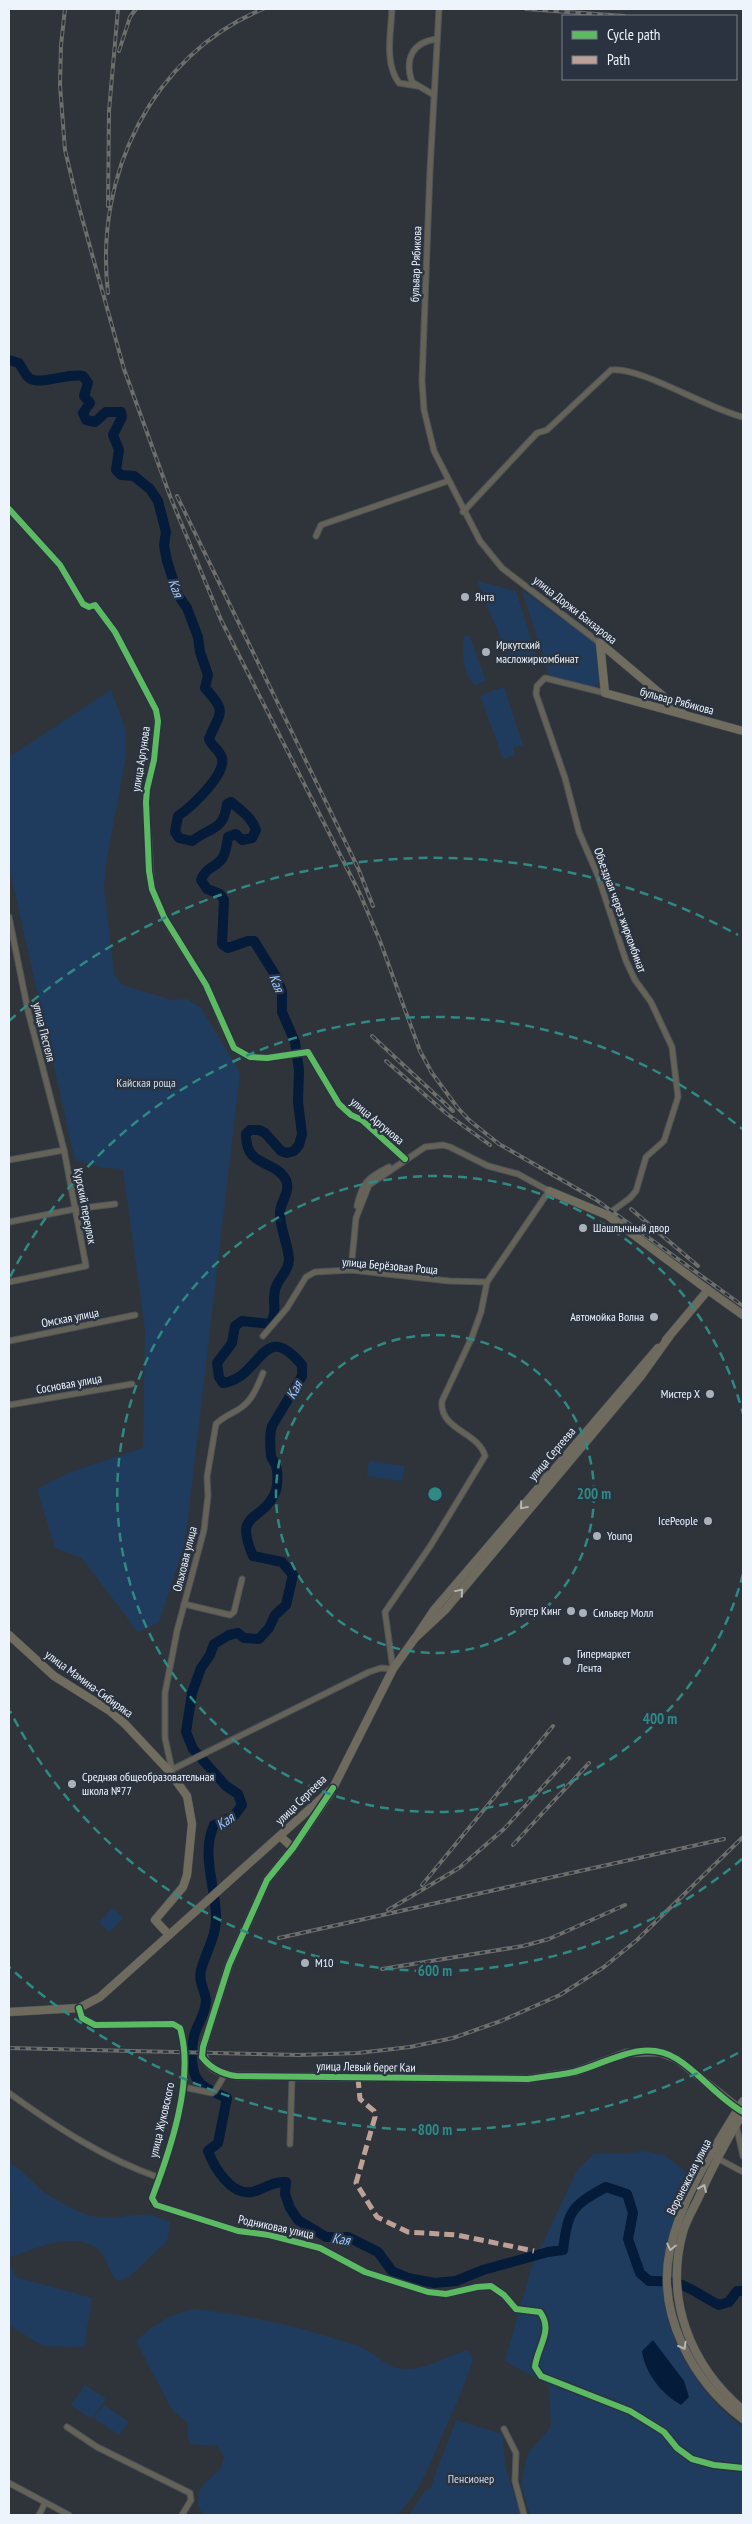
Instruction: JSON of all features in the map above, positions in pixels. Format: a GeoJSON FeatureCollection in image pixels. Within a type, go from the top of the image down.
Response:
{"type":"FeatureCollection","features":[{"type":"Feature","properties":{"kind":"main road","name":"улица Аргунова"},"geometry":{"type":"LineString","coordinates":[[708,1290],[743,1315]]}},
{"type":"Feature","properties":{"kind":"main road","name":"улица Сергеева"},"geometry":{"type":"LineString","coordinates":[[79,2008],[100,1997],[333,1788],[394,1668],[434,1610],[708,1290]]}},
{"type":"Feature","properties":{"kind":"main road","name":"улица Сергеева"},"geometry":{"type":"LineString","coordinates":[[417,1636],[445,1610],[539,1499],[641,1376],[669,1337]]}},
{"type":"Feature","properties":{"kind":"main road"},"geometry":{"type":"LineString","coordinates":[[9,2011],[79,2008]]}},
{"type":"Feature","properties":{"kind":"main road","name":"Воронежская улица"},"geometry":{"type":"LineString","coordinates":[[742,2415],[716,2383],[694,2351],[683,2324],[678,2300],[678,2267],[683,2231],[714,2157],[736,2124],[742,2111],[743,2101]]}},
{"type":"Feature","properties":{"kind":"main road","name":"Воронежская улица"},"geometry":{"type":"LineString","coordinates":[[742,2111],[682,2212],[669,2252],[668,2267],[669,2300],[679,2339],[695,2367],[713,2392],[742,2415]]}},
{"type":"Feature","properties":{"kind":"street"},"geometry":{"type":"LineString","coordinates":[[392,9],[390,62],[393,74],[399,83],[430,90],[434,95]]}},
{"type":"Feature","properties":{"kind":"street","name":"бульвар Рябикова"},"geometry":{"type":"LineString","coordinates":[[440,9],[434,95],[422,381],[424,410],[434,451],[463,512]]}},
{"type":"Feature","properties":{"kind":"street"},"geometry":{"type":"LineString","coordinates":[[417,86],[410,76],[412,52],[421,42],[437,39]]}},
{"type":"Feature","properties":{"kind":"street"},"geometry":{"type":"LineString","coordinates":[[463,512],[482,495],[537,433],[547,430],[611,370],[618,369],[651,379],[724,413],[743,417]]}},
{"type":"Feature","properties":{"kind":"street"},"geometry":{"type":"LineString","coordinates":[[316,536],[321,525],[448,481]]}},
{"type":"Feature","properties":{"kind":"street","name":"улица Аргунова"},"geometry":{"type":"LineString","coordinates":[[9,509],[60,565],[83,604],[89,607],[95,605],[115,632],[156,710],[158,721],[154,760],[146,789],[149,871],[152,888],[164,917],[206,985],[234,1048],[250,1057],[267,1058],[308,1052],[339,1104],[351,1115],[362,1120],[405,1159],[425,1147],[450,1146],[488,1166],[518,1174],[549,1191],[608,1215],[708,1290]]}},
{"type":"Feature","properties":{"kind":"street","name":"улица Доржи Банзарова"},"geometry":{"type":"LineString","coordinates":[[463,512],[480,541],[502,568],[686,714]]}},
{"type":"Feature","properties":{"kind":"street"},"geometry":{"type":"LineString","coordinates":[[600,644],[605,693]]}},
{"type":"Feature","properties":{"kind":"street","name":"бульвар Рябикова"},"geometry":{"type":"LineString","coordinates":[[545,678],[686,714],[743,731]]}},
{"type":"Feature","properties":{"kind":"street","name":"Объездная через жиркомбинат"},"geometry":{"type":"LineString","coordinates":[[545,678],[537,686],[536,694],[565,778],[579,832],[598,876],[626,961],[635,980],[651,1002],[672,1047],[678,1097],[667,1134],[660,1146],[646,1157],[636,1191],[608,1215]]}},
{"type":"Feature","properties":{"kind":"street","name":"улица Пестеля"},"geometry":{"type":"LineString","coordinates":[[9,917],[28,1011],[64,1150]]}},
{"type":"Feature","properties":{"kind":"street"},"geometry":{"type":"LineString","coordinates":[[290,1054],[311,1053],[332,1094],[344,1108],[405,1159],[374,1174],[363,1184],[354,1216],[349,1260],[350,1270]]}},
{"type":"Feature","properties":{"kind":"street"},"geometry":{"type":"LineString","coordinates":[[9,1160],[64,1150]]}},
{"type":"Feature","properties":{"kind":"street","name":"Курский переулок"},"geometry":{"type":"LineString","coordinates":[[9,1282],[86,1266],[64,1150]]}},
{"type":"Feature","properties":{"kind":"street"},"geometry":{"type":"LineString","coordinates":[[170,1771],[369,1672],[381,1668],[394,1668],[384,1612],[431,1545],[485,1456],[477,1445],[447,1420],[441,1409],[448,1384],[466,1351],[481,1312],[487,1282],[549,1191]]}},
{"type":"Feature","properties":{"kind":"street"},"geometry":{"type":"LineString","coordinates":[[9,1222],[75,1209],[115,1204]]}},
{"type":"Feature","properties":{"kind":"street","name":"улица Берёзовая Роща"},"geometry":{"type":"LineString","coordinates":[[263,1336],[288,1308],[306,1277],[315,1272],[350,1270],[448,1281],[487,1282]]}},
{"type":"Feature","properties":{"kind":"street","name":"Омская улица"},"geometry":{"type":"LineString","coordinates":[[9,1341],[135,1315]]}},
{"type":"Feature","properties":{"kind":"street","name":"Ольховая улица"},"geometry":{"type":"LineString","coordinates":[[170,1771],[165,1738],[165,1693],[184,1604],[204,1530],[208,1496],[207,1477],[216,1424],[222,1418],[243,1407],[257,1388],[262,1373]]}},
{"type":"Feature","properties":{"kind":"street","name":"Сосновая улица"},"geometry":{"type":"LineString","coordinates":[[9,1405],[132,1384]]}},
{"type":"Feature","properties":{"kind":"street"},"geometry":{"type":"LineString","coordinates":[[542,1470],[544,1481]]}},
{"type":"Feature","properties":{"kind":"street"},"geometry":{"type":"LineString","coordinates":[[184,1604],[230,1615],[234,1612],[242,1579]]}},
{"type":"Feature","properties":{"kind":"street","name":"улица Мамина-Сибиряка"},"geometry":{"type":"LineString","coordinates":[[9,1635],[54,1676],[113,1713],[170,1771],[187,1796],[192,1824],[190,1861],[183,1887],[155,1920],[169,1935]]}},
{"type":"Feature","properties":{"kind":"street"},"geometry":{"type":"LineString","coordinates":[[280,1836],[293,1848],[333,1788]]}},
{"type":"Feature","properties":{"kind":"street","name":"улица Левый берег Каи"},"geometry":{"type":"LineString","coordinates":[[293,1848],[267,1880],[230,1965],[209,2029],[202,2058],[208,2066],[225,2074],[292,2077],[528,2079],[575,2072],[626,2053],[659,2052],[677,2059],[742,2111]]}},
{"type":"Feature","properties":{"kind":"street","name":"улица Жуковского"},"geometry":{"type":"LineString","coordinates":[[9,2092],[53,2125],[125,2166],[160,2178],[174,2129],[183,2087],[182,2036],[180,2028],[173,2024],[95,2025],[82,2018],[79,2008]]}},
{"type":"Feature","properties":{"kind":"street"},"geometry":{"type":"LineString","coordinates":[[183,2087],[213,2092],[225,2074]]}},
{"type":"Feature","properties":{"kind":"street"},"geometry":{"type":"LineString","coordinates":[[290,2144],[292,2077]]}},
{"type":"Feature","properties":{"kind":"street"},"geometry":{"type":"LineString","coordinates":[[736,2124],[743,2156]]}},
{"type":"Feature","properties":{"kind":"street"},"geometry":{"type":"LineString","coordinates":[[714,2157],[743,2172]]}},
{"type":"Feature","properties":{"kind":"street","name":"Родниковая улица"},"geometry":{"type":"LineString","coordinates":[[160,2178],[152,2198],[160,2208],[190,2214],[238,2231],[269,2235],[320,2248],[365,2272],[428,2292],[446,2294],[491,2286],[504,2295],[516,2309],[540,2312],[546,2320],[547,2328],[535,2367],[538,2373],[548,2380],[630,2411],[664,2432],[677,2448],[692,2458],[714,2465],[743,2468]]}},
{"type":"Feature","properties":{"kind":"street"},"geometry":{"type":"LineString","coordinates":[[67,2427],[97,2447],[190,2493],[191,2500],[182,2515]]}},
{"type":"Feature","properties":{"kind":"street"},"geometry":{"type":"LineString","coordinates":[[504,2429],[516,2453],[515,2481],[524,2515]]}},
{"type":"Feature","properties":{"kind":"street"},"geometry":{"type":"LineString","coordinates":[[9,2483],[69,2515]]}},
{"type":"Feature","properties":{"kind":"street"},"geometry":{"type":"LineString","coordinates":[[39,2515],[45,2503]]}},
{"type":"Feature","properties":{"kind":"green space"},"geometry":{"type":"Polygon","coordinates":[[[477,581],[516,591],[536,655],[537,668],[510,661],[477,581]]]}},
{"type":"Feature","properties":{"kind":"green space"},"geometry":{"type":"Polygon","coordinates":[[[522,590],[597,644],[601,678],[594,688],[549,675],[522,590]]]}},
{"type":"Feature","properties":{"kind":"green space"},"geometry":{"type":"Polygon","coordinates":[[[469,635],[486,681],[475,685],[465,669],[464,662],[464,637],[469,635]]]}},
{"type":"Feature","properties":{"kind":"green space"},"geometry":{"type":"Polygon","coordinates":[[[504,687],[523,745],[513,748],[515,755],[503,759],[481,698],[483,694],[504,687]]]}},
{"type":"Feature","properties":{"kind":"green space","name":"Кайская роща"},"geometry":{"type":"Polygon","coordinates":[[[111,690],[125,728],[126,756],[106,863],[104,887],[114,974],[122,985],[172,1000],[187,999],[201,1008],[240,1073],[185,1543],[159,1622],[138,1632],[82,1558],[55,1548],[37,1489],[73,1471],[143,1448],[145,1330],[123,1169],[105,1168],[75,1160],[9,866],[9,757],[111,690]]]}},
{"type":"Feature","properties":{"kind":"green space"},"geometry":{"type":"Polygon","coordinates":[[[369,1461],[405,1466],[402,1481],[367,1476],[369,1461]]]}},
{"type":"Feature","properties":{"kind":"green space"},"geometry":{"type":"Polygon","coordinates":[[[113,1908],[123,1918],[109,1932],[99,1922],[113,1908]]]}},
{"type":"Feature","properties":{"kind":"green space"},"geometry":{"type":"Polygon","coordinates":[[[645,2151],[664,2155],[690,2175],[686,2192],[667,2244],[663,2270],[664,2296],[669,2321],[678,2346],[690,2369],[705,2391],[743,2427],[743,2515],[530,2515],[521,2484],[528,2453],[551,2427],[549,2385],[505,2361],[531,2269],[577,2170],[594,2154],[625,2154],[645,2151]]]}},
{"type":"Feature","properties":{"kind":"green space"},"geometry":{"type":"Polygon","coordinates":[[[9,2162],[47,2194],[84,2214],[110,2218],[150,2215],[170,2223],[167,2241],[130,2276],[119,2281],[111,2272],[103,2255],[94,2246],[83,2242],[57,2242],[9,2258],[9,2209],[11,2209],[9,2162]]]}},
{"type":"Feature","properties":{"kind":"green space"},"geometry":{"type":"Polygon","coordinates":[[[9,2261],[16,2277],[92,2298],[84,2347],[43,2346],[9,2325],[9,2261]]]}},
{"type":"Feature","properties":{"kind":"green space"},"geometry":{"type":"Polygon","coordinates":[[[193,2309],[251,2317],[326,2336],[361,2347],[400,2369],[430,2365],[467,2350],[473,2359],[460,2396],[425,2476],[413,2496],[397,2515],[203,2515],[198,2505],[199,2489],[221,2468],[224,2457],[217,2446],[191,2444],[188,2438],[188,2423],[172,2410],[136,2341],[162,2321],[193,2309]]]}},
{"type":"Feature","properties":{"kind":"green space"},"geometry":{"type":"Polygon","coordinates":[[[85,2385],[106,2399],[92,2419],[71,2405],[85,2385]]]}},
{"type":"Feature","properties":{"kind":"green space"},"geometry":{"type":"Polygon","coordinates":[[[104,2405],[129,2422],[119,2435],[94,2418],[104,2405]]]}},
{"type":"Feature","properties":{"kind":"green space","name":"Пенсионер"},"geometry":{"type":"Polygon","coordinates":[[[456,2420],[502,2434],[506,2470],[521,2515],[409,2515],[425,2491],[431,2488],[456,2420]]]}},
{"type":"Feature","properties":{"kind":"shaded area"},"geometry":{"type":"Polygon","coordinates":[[[653,2340],[684,2381],[689,2397],[681,2405],[661,2389],[647,2368],[642,2351],[653,2340]]]}},
{"type":"Feature","properties":{"kind":"waterway","name":"Кая"},"geometry":{"type":"LineString","coordinates":[[9,360],[19,363],[27,376],[33,380],[83,376],[88,383],[84,396],[90,403],[83,413],[86,420],[95,422],[106,412],[121,412],[122,417],[113,435],[119,450],[116,470],[121,475],[134,476],[150,489],[158,501],[166,532],[164,545],[167,561],[178,595],[187,608],[198,637],[200,652],[208,675],[205,688],[217,703],[220,713],[209,739],[222,758],[219,773],[191,806],[178,816],[175,832],[179,838],[192,841],[219,824],[223,819],[227,804],[231,802],[246,814],[252,822],[256,830],[252,838],[242,840],[236,834],[228,837],[226,850],[221,861],[209,869],[201,880],[207,889],[220,894],[224,900],[222,944],[228,948],[248,941],[254,941],[277,978],[282,992],[282,1012],[295,1042],[299,1070],[298,1102],[302,1134],[299,1145],[294,1151],[287,1153],[281,1151],[265,1133],[259,1130],[250,1130],[246,1134],[250,1153],[281,1173],[287,1184],[280,1213],[289,1259],[285,1272],[276,1286],[274,1315],[270,1324],[242,1321],[235,1326],[232,1343],[217,1363],[219,1377],[223,1383],[236,1379],[262,1354],[270,1348],[278,1347],[289,1352],[302,1365],[302,1376],[271,1429],[271,1456],[276,1465],[277,1472],[275,1493],[269,1503],[247,1524],[246,1531],[253,1556],[282,1562],[293,1575],[286,1605],[275,1615],[269,1628],[259,1639],[244,1638],[238,1633],[229,1635],[214,1644],[210,1655],[201,1668],[192,1693],[186,1732],[193,1749],[226,1786],[238,1794],[242,1805],[234,1816],[214,1825],[210,1836],[209,1858],[216,1923],[201,1970],[200,1978],[206,2005],[194,2036],[192,2060],[194,2074],[200,2083],[227,2098],[218,2143],[208,2151],[214,2165],[224,2179],[237,2190],[252,2192],[273,2184],[286,2182],[285,2194],[290,2208],[298,2220],[326,2237],[348,2237],[378,2252],[392,2271],[408,2278],[434,2283],[456,2281],[483,2270],[548,2252],[563,2250],[567,2226],[573,2211],[585,2199],[606,2187],[627,2194],[633,2213],[628,2239],[640,2273],[649,2281],[679,2284],[719,2305],[729,2302],[737,2291],[743,2291]]}},
{"type":"Feature","properties":{"kind":"railway"},"geometry":{"type":"LineString","coordinates":[[65,9],[61,45],[60,85],[65,150],[124,369],[170,496],[221,620],[360,894],[380,941],[420,1051],[432,1073],[457,1107],[469,1120],[499,1144],[595,1199],[743,1306]]}},
{"type":"Feature","properties":{"kind":"railway"},"geometry":{"type":"LineString","coordinates":[[108,206],[109,111],[118,9]]}},
{"type":"Feature","properties":{"kind":"railway"},"geometry":{"type":"LineString","coordinates":[[119,51],[130,17],[136,9]]}},
{"type":"Feature","properties":{"kind":"railway"},"geometry":{"type":"LineString","coordinates":[[108,293],[106,249],[111,205],[122,163],[139,124],[161,88],[190,56],[224,30],[263,9]]}},
{"type":"Feature","properties":{"kind":"railway"},"geometry":{"type":"LineString","coordinates":[[526,9],[610,15]]}},
{"type":"Feature","properties":{"kind":"railway"},"geometry":{"type":"LineString","coordinates":[[177,496],[358,868],[373,906]]}},
{"type":"Feature","properties":{"kind":"railway"},"geometry":{"type":"LineString","coordinates":[[372,1036],[453,1111]]}},
{"type":"Feature","properties":{"kind":"railway"},"geometry":{"type":"LineString","coordinates":[[386,1061],[447,1114],[490,1145]]}},
{"type":"Feature","properties":{"kind":"railway"},"geometry":{"type":"LineString","coordinates":[[631,1209],[698,1266]]}},
{"type":"Feature","properties":{"kind":"railway"},"geometry":{"type":"LineString","coordinates":[[422,1885],[553,1726]]}},
{"type":"Feature","properties":{"kind":"railway"},"geometry":{"type":"LineString","coordinates":[[388,1910],[459,1868],[504,1829],[569,1758]]}},
{"type":"Feature","properties":{"kind":"railway"},"geometry":{"type":"LineString","coordinates":[[513,1845],[589,1763]]}},
{"type":"Feature","properties":{"kind":"railway"},"geometry":{"type":"LineString","coordinates":[[9,2048],[299,2055],[358,2053],[410,2047],[453,2038],[501,2021],[560,1995],[604,1967],[637,1940],[743,1837]]}},
{"type":"Feature","properties":{"kind":"railway"},"geometry":{"type":"LineString","coordinates":[[279,1938],[724,1839]]}},
{"type":"Feature","properties":{"kind":"railway"},"geometry":{"type":"LineString","coordinates":[[382,1969],[523,1946],[549,1939],[625,1905]]}},
{"type":"Feature","properties":{"kind":"marked path"},"geometry":{"type":"LineString","coordinates":[[358,2078],[360,2099],[374,2111],[375,2117],[356,2183],[377,2217],[408,2232],[457,2235],[534,2251]]}},
{"type":"Feature","properties":{"kind":"cycle path"},"geometry":{"type":"LineString","coordinates":[[9,509],[60,565],[83,604],[89,607],[95,605],[115,632],[156,710],[158,721],[154,760],[146,802],[149,871],[152,889],[164,917],[206,985],[234,1048],[250,1057],[267,1058],[308,1052],[339,1104],[351,1115],[362,1120],[405,1159]]}},
{"type":"Feature","properties":{"kind":"cycle path"},"geometry":{"type":"LineString","coordinates":[[333,1788],[293,1848],[267,1880],[229,1965],[203,2047],[202,2057],[209,2065],[221,2072],[236,2076],[528,2079],[574,2072],[625,2054],[651,2051],[664,2053],[677,2059],[743,2112]]}},
{"type":"Feature","properties":{"kind":"cycle path"},"geometry":{"type":"LineString","coordinates":[[79,2008],[82,2018],[95,2025],[173,2024],[180,2028],[184,2048],[182,2092],[173,2137],[152,2198],[156,2205],[238,2231],[269,2235],[320,2248],[365,2272],[428,2292],[446,2294],[491,2286],[504,2295],[516,2309],[540,2312],[544,2319],[544,2339],[535,2367],[541,2376],[630,2411],[664,2432],[677,2448],[692,2459],[714,2465],[743,2468]]}},
{"type":"Feature","properties":{"kind":"place","name":"Янта"},"geometry":{"type":"Point","coordinates":[465,597]}},
{"type":"Feature","properties":{"kind":"place","name":"Иркутский масложиркомбинат"},"geometry":{"type":"Point","coordinates":[486,652]}},
{"type":"Feature","properties":{"kind":"place","name":"Шашлычный двор"},"geometry":{"type":"Point","coordinates":[583,1228]}},
{"type":"Feature","properties":{"kind":"place","name":"Автомойка Волна"},"geometry":{"type":"Point","coordinates":[654,1317]}},
{"type":"Feature","properties":{"kind":"place","name":"Мистер Х"},"geometry":{"type":"Point","coordinates":[710,1394]}},
{"type":"Feature","properties":{"kind":"place","name":"IcePeople"},"geometry":{"type":"Point","coordinates":[708,1521]}},
{"type":"Feature","properties":{"kind":"place","name":"Young"},"geometry":{"type":"Point","coordinates":[597,1536]}},
{"type":"Feature","properties":{"kind":"place","name":"Бургер Кинг"},"geometry":{"type":"Point","coordinates":[571,1611]}},
{"type":"Feature","properties":{"kind":"place","name":"Сильвер Молл"},"geometry":{"type":"Point","coordinates":[583,1613]}},
{"type":"Feature","properties":{"kind":"place","name":"Гипермаркет Лента"},"geometry":{"type":"Point","coordinates":[567,1661]}},
{"type":"Feature","properties":{"kind":"place","name":"Средняя общеобразовательная школа №77"},"geometry":{"type":"Point","coordinates":[72,1784]}},
{"type":"Feature","properties":{"kind":"place","name":"M10"},"geometry":{"type":"Point","coordinates":[305,1963]}}]}
